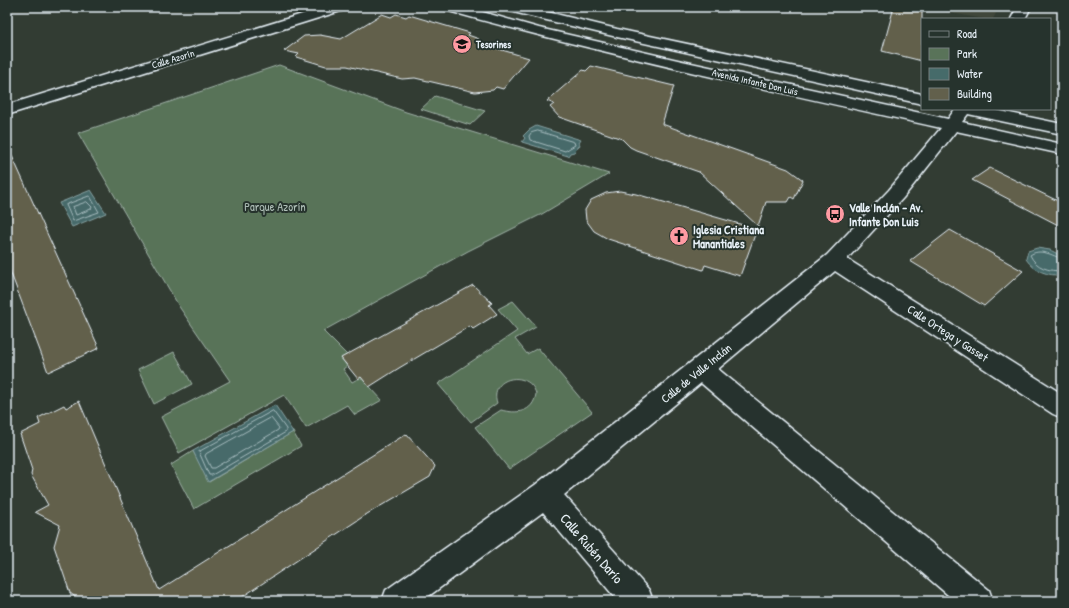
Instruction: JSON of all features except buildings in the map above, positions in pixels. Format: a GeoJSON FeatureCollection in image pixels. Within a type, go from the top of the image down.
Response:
{"type":"FeatureCollection","features":[{"type":"Feature","properties":{"kind":"street","name":"Calle Azorín"},"geometry":{"type":"LineString","coordinates":[[7,110],[339,7]]}},
{"type":"Feature","properties":{"kind":"street","name":"Avenida Infante Don Luis"},"geometry":{"type":"LineString","coordinates":[[450,7],[603,48],[957,118],[1062,149]]}},
{"type":"Feature","properties":{"kind":"street","name":"Avenida Infante Don Luis"},"geometry":{"type":"LineString","coordinates":[[510,7],[632,37],[921,99]]}},
{"type":"Feature","properties":{"kind":"street"},"geometry":{"type":"LineString","coordinates":[[1018,18],[1024,7]]}},
{"type":"Feature","properties":{"kind":"street"},"geometry":{"type":"LineString","coordinates":[[973,110],[1062,129]]}},
{"type":"Feature","properties":{"kind":"street","name":"Calle de Valle Inclán"},"geometry":{"type":"LineString","coordinates":[[397,601],[545,494],[701,370],[834,260],[896,194],[957,118]]}},
{"type":"Feature","properties":{"kind":"street","name":"Calle Ortega y Gasset"},"geometry":{"type":"LineString","coordinates":[[834,260],[1062,407]]}},
{"type":"Feature","properties":{"kind":"street"},"geometry":{"type":"LineString","coordinates":[[701,370],[978,601]]}},
{"type":"Feature","properties":{"kind":"street","name":"Calle Rubén Darío"},"geometry":{"type":"LineString","coordinates":[[545,494],[638,601]]}},
{"type":"Feature","properties":{"kind":"shaded area"},"geometry":{"type":"Polygon","coordinates":[[[919,7],[999,7],[994,18],[979,18],[919,7]]]}},
{"type":"Feature","properties":{"kind":"green space","name":"Parque Azorín"},"geometry":{"type":"Polygon","coordinates":[[[279,65],[406,112],[609,174],[542,214],[468,251],[323,331],[347,355],[341,358],[347,366],[343,369],[352,382],[361,377],[382,400],[355,415],[347,405],[306,428],[284,395],[179,453],[161,417],[230,381],[180,308],[78,133],[279,65]]]}},
{"type":"Feature","properties":{"kind":"green space"},"geometry":{"type":"Polygon","coordinates":[[[435,96],[485,111],[470,125],[421,109],[435,96]]]}},
{"type":"Feature","properties":{"kind":"green space"},"geometry":{"type":"Polygon","coordinates":[[[513,301],[536,327],[515,339],[527,354],[538,348],[592,412],[509,469],[475,427],[501,410],[518,412],[528,408],[534,400],[536,394],[532,386],[526,381],[519,379],[511,379],[504,382],[498,387],[496,394],[497,403],[471,422],[438,384],[517,331],[498,309],[513,301]]]}},
{"type":"Feature","properties":{"kind":"green space"},"geometry":{"type":"Polygon","coordinates":[[[174,352],[192,384],[154,404],[138,370],[174,352]]]}},
{"type":"Feature","properties":{"kind":"green space"},"geometry":{"type":"Polygon","coordinates":[[[293,432],[301,446],[194,509],[171,465],[193,451],[209,482],[293,432]]]}},
{"type":"Feature","properties":{"kind":"water"},"geometry":{"type":"Polygon","coordinates":[[[536,126],[581,140],[579,143],[580,145],[568,156],[522,142],[525,138],[523,136],[536,126]]]}},
{"type":"Feature","properties":{"kind":"water"},"geometry":{"type":"Polygon","coordinates":[[[91,190],[106,213],[72,227],[59,203],[91,190]]]}},
{"type":"Feature","properties":{"kind":"water"},"geometry":{"type":"Polygon","coordinates":[[[1037,248],[1050,250],[1062,256],[1062,275],[1047,274],[1037,270],[1029,263],[1026,259],[1028,251],[1037,248]]]}},
{"type":"Feature","properties":{"kind":"water"},"geometry":{"type":"Polygon","coordinates":[[[275,405],[293,432],[208,482],[193,451],[275,405]]]}},
{"type":"Feature","properties":{"kind":"place","name":"Tesorines"},"geometry":{"type":"Point","coordinates":[462,44]}},
{"type":"Feature","properties":{"kind":"place","name":"Valle Inclán - Av. Infante Don Luis"},"geometry":{"type":"Point","coordinates":[835,214]}},
{"type":"Feature","properties":{"kind":"place","name":"Iglesia Cristiana Manantiales"},"geometry":{"type":"Point","coordinates":[679,236]}}]}
